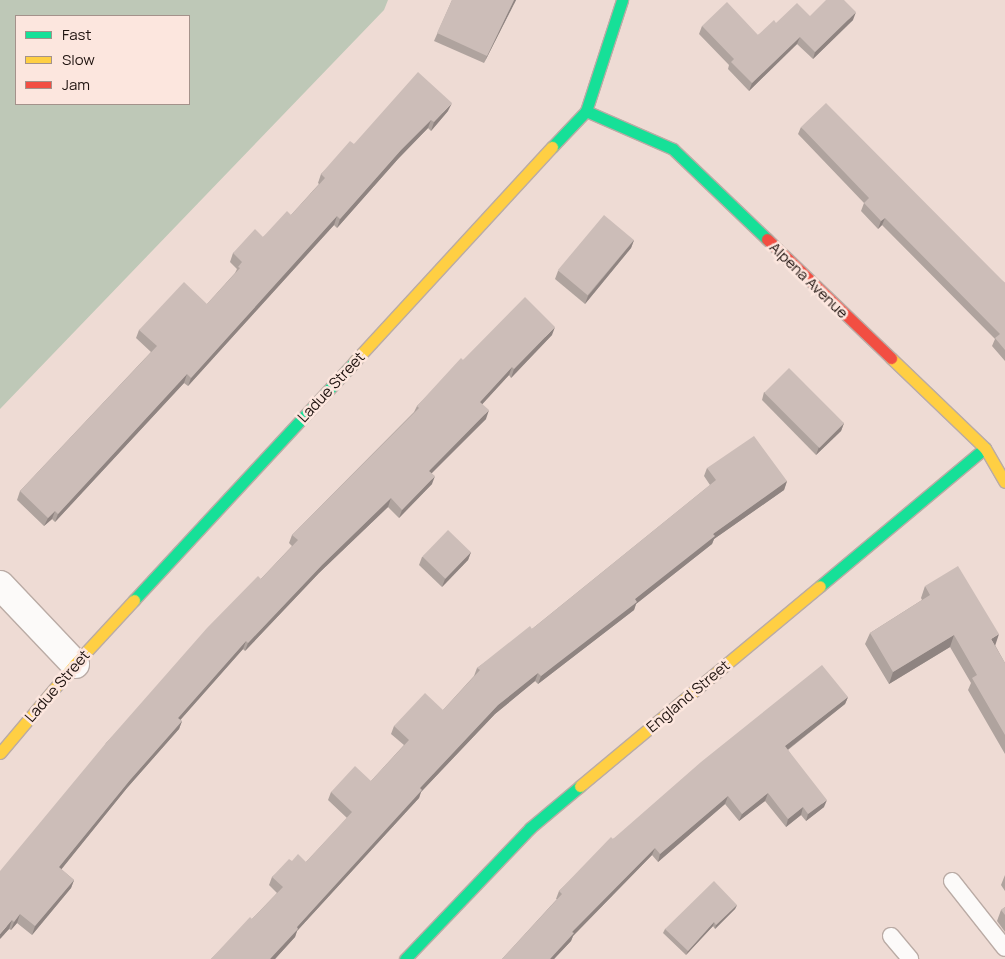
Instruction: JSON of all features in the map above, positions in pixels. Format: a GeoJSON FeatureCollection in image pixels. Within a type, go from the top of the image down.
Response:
{"type":"FeatureCollection","features":[{"type":"Feature","properties":{"kind":"street","name":"Ladue Street"},"geometry":{"type":"LineString","coordinates":[[0,753],[75,664],[586,111],[622,0]]}},
{"type":"Feature","properties":{"kind":"street","name":"Alpena Avenue"},"geometry":{"type":"LineString","coordinates":[[586,111],[673,149],[985,448],[1005,482]]}},
{"type":"Feature","properties":{"kind":"street","name":"England Street"},"geometry":{"type":"LineString","coordinates":[[405,959],[530,828],[985,448]]}},
{"type":"Feature","properties":{"kind":"street"},"geometry":{"type":"LineString","coordinates":[[0,585],[75,664]]}},
{"type":"Feature","properties":{"kind":"lane"},"geometry":{"type":"LineString","coordinates":[[952,881],[1005,948]]}},
{"type":"Feature","properties":{"kind":"lane"},"geometry":{"type":"LineString","coordinates":[[890,936],[910,959]]}},
{"type":"Feature","properties":{"kind":"green space"},"geometry":{"type":"Polygon","coordinates":[[[0,0],[388,0],[384,10],[0,409],[0,0]]]}},
{"type":"Feature","properties":{"kind":"building"},"geometry":{"type":"Polygon","coordinates":[[[452,0],[514,0],[487,56],[437,33],[452,0]]]}},
{"type":"Feature","properties":{"kind":"building"},"geometry":{"type":"Polygon","coordinates":[[[826,0],[844,0],[856,12],[815,52],[800,37],[752,83],[731,62],[734,59],[702,26],[727,2],[758,35],[774,20],[776,23],[797,3],[810,16],[826,0]]]}},
{"type":"Feature","properties":{"kind":"building"},"geometry":{"type":"Polygon","coordinates":[[[418,72],[452,103],[434,122],[431,120],[401,150],[340,219],[337,216],[191,378],[187,374],[58,514],[55,511],[48,518],[20,491],[157,346],[139,330],[184,282],[207,304],[240,268],[238,267],[242,262],[233,253],[255,229],[263,237],[287,211],[291,215],[325,178],[321,174],[350,141],[354,144],[418,72]]]}},
{"type":"Feature","properties":{"kind":"building"},"geometry":{"type":"Polygon","coordinates":[[[826,103],[1005,283],[1005,350],[995,338],[1000,334],[885,218],[881,221],[864,203],[869,198],[801,127],[826,103]]]}},
{"type":"Feature","properties":{"kind":"building"},"geometry":{"type":"Polygon","coordinates":[[[604,215],[634,240],[588,295],[558,270],[604,215]]]}},
{"type":"Feature","properties":{"kind":"building"},"geometry":{"type":"Polygon","coordinates":[[[525,297],[555,327],[514,369],[512,367],[480,402],[489,410],[429,471],[435,476],[402,510],[391,498],[322,565],[248,643],[246,641],[178,718],[182,721],[130,780],[59,867],[74,880],[35,926],[20,914],[0,934],[0,871],[106,743],[207,628],[258,576],[261,579],[298,540],[292,535],[419,408],[417,406],[461,358],[463,360],[525,297]]]}},
{"type":"Feature","properties":{"kind":"building"},"geometry":{"type":"Polygon","coordinates":[[[789,368],[844,423],[819,448],[764,393],[789,368]]]}},
{"type":"Feature","properties":{"kind":"building"},"geometry":{"type":"Polygon","coordinates":[[[754,436],[787,481],[713,534],[715,536],[635,599],[637,602],[541,676],[538,673],[498,705],[420,788],[422,790],[270,959],[211,959],[250,917],[252,919],[283,887],[272,877],[289,859],[292,861],[298,854],[306,862],[352,812],[331,792],[355,766],[371,781],[409,740],[394,726],[425,693],[443,710],[480,670],[477,668],[530,626],[532,629],[716,480],[707,468],[754,436]]]}},
{"type":"Feature","properties":{"kind":"building"},"geometry":{"type":"Polygon","coordinates":[[[448,530],[471,552],[445,579],[422,557],[448,530]]]}},
{"type":"Feature","properties":{"kind":"building"},"geometry":{"type":"Polygon","coordinates":[[[958,566],[999,634],[991,639],[1005,663],[1005,735],[972,678],[977,675],[954,635],[893,672],[870,633],[930,595],[925,586],[958,566]]]}},
{"type":"Feature","properties":{"kind":"building"},"geometry":{"type":"Polygon","coordinates":[[[822,665],[848,697],[785,746],[827,800],[808,814],[803,807],[788,819],[768,793],[742,814],[728,796],[660,854],[655,848],[572,932],[574,933],[550,959],[502,959],[562,894],[559,891],[611,837],[613,839],[701,762],[822,665]]]}},
{"type":"Feature","properties":{"kind":"building"},"geometry":{"type":"Polygon","coordinates":[[[714,881],[737,905],[716,925],[714,922],[688,951],[665,929],[714,881]]]}},
{"type":"Feature","properties":{"kind":"building"},"geometry":{"type":"Polygon","coordinates":[[[1005,907],[1005,915],[1001,910],[1005,907]]]}},
{"type":"Feature","properties":{"kind":"traffic: fast"},"geometry":{"type":"LineString","coordinates":[[552,147],[586,111],[622,0]]}},
{"type":"Feature","properties":{"kind":"traffic: fast"},"geometry":{"type":"LineString","coordinates":[[586,111],[673,149],[767,239]]}},
{"type":"Feature","properties":{"kind":"traffic: fast"},"geometry":{"type":"LineString","coordinates":[[134,600],[355,361]]}},
{"type":"Feature","properties":{"kind":"traffic: fast"},"geometry":{"type":"LineString","coordinates":[[820,586],[985,448]]}},
{"type":"Feature","properties":{"kind":"traffic: fast"},"geometry":{"type":"LineString","coordinates":[[405,959],[530,828],[580,786]]}},
{"type":"Feature","properties":{"kind":"traffic: slow"},"geometry":{"type":"LineString","coordinates":[[355,361],[552,147]]}},
{"type":"Feature","properties":{"kind":"traffic: slow"},"geometry":{"type":"LineString","coordinates":[[891,358],[985,448],[1005,482]]}},
{"type":"Feature","properties":{"kind":"traffic: slow"},"geometry":{"type":"LineString","coordinates":[[580,786],[820,586]]}},
{"type":"Feature","properties":{"kind":"traffic: slow"},"geometry":{"type":"LineString","coordinates":[[0,753],[75,664],[134,600]]}},
{"type":"Feature","properties":{"kind":"traffic: jam"},"geometry":{"type":"LineString","coordinates":[[767,239],[891,358]]}}]}
